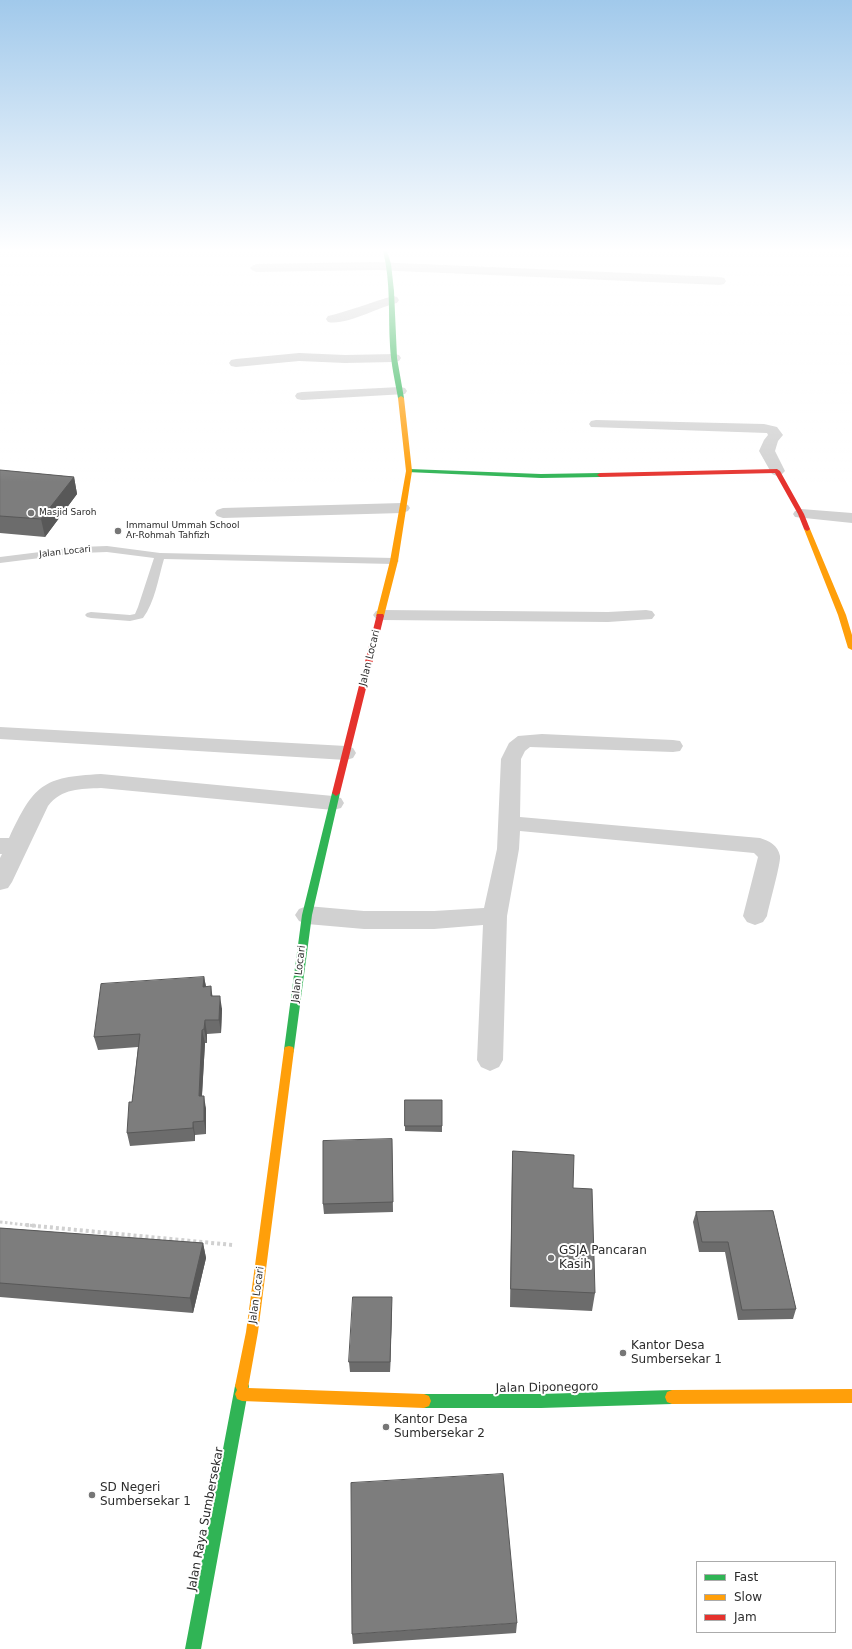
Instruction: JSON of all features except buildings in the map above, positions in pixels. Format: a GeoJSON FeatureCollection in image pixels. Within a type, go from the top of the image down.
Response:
{"type":"FeatureCollection","features":[{"type":"Feature","properties":{"kind":"street","name":"Jalan Locari"},"geometry":{"type":"LineString","coordinates":[[242,1394],[264,1248],[307,915],[333,802],[382,615],[394,561],[409,471],[400,392],[394,358],[393,328]]}},
{"type":"Feature","properties":{"kind":"street"},"geometry":{"type":"LineString","coordinates":[[236,363],[299,357],[344,359],[394,358]]}},
{"type":"Feature","properties":{"kind":"street"},"geometry":{"type":"LineString","coordinates":[[302,396],[400,392]]}},
{"type":"Feature","properties":{"kind":"street"},"geometry":{"type":"LineString","coordinates":[[596,424],[764,428],[772,430],[776,435],[771,440],[767,451],[801,514],[842,615],[852,648]]}},
{"type":"Feature","properties":{"kind":"street"},"geometry":{"type":"LineString","coordinates":[[409,471],[540,476],[777,470]]}},
{"type":"Feature","properties":{"kind":"street"},"geometry":{"type":"LineString","coordinates":[[223,513],[402,508]]}},
{"type":"Feature","properties":{"kind":"street"},"geometry":{"type":"LineString","coordinates":[[801,514],[852,518]]}},
{"type":"Feature","properties":{"kind":"street"},"geometry":{"type":"LineString","coordinates":[[382,615],[608,617],[646,615]]}},
{"type":"Feature","properties":{"kind":"street"},"geometry":{"type":"LineString","coordinates":[[0,733],[346,753]]}},
{"type":"Feature","properties":{"kind":"street"},"geometry":{"type":"LineString","coordinates":[[490,1060],[495,916],[508,849],[511,759],[516,748],[525,741],[542,740],[673,746]]}},
{"type":"Feature","properties":{"kind":"street"},"geometry":{"type":"LineString","coordinates":[[0,882],[8,846],[50,791],[65,784],[101,781],[333,802]]}},
{"type":"Feature","properties":{"kind":"street"},"geometry":{"type":"LineString","coordinates":[[508,823],[760,846],[767,851],[769,857],[755,916]]}},
{"type":"Feature","properties":{"kind":"street"},"geometry":{"type":"LineString","coordinates":[[307,915],[372,920],[434,920],[495,916]]}},
{"type":"Feature","properties":{"kind":"street","name":"Jalan Diponegoro"},"geometry":{"type":"LineString","coordinates":[[242,1394],[410,1401],[541,1401],[719,1396],[852,1396]]}},
{"type":"Feature","properties":{"kind":"street","name":"Jalan Raya Sumbersekar"},"geometry":{"type":"LineString","coordinates":[[193,1649],[242,1394]]}},
{"type":"Feature","properties":{"kind":"lane","name":"Jalan Locari"},"geometry":{"type":"LineString","coordinates":[[1,559],[80,550],[107,549],[160,556],[394,561]]}},
{"type":"Feature","properties":{"kind":"lane"},"geometry":{"type":"LineString","coordinates":[[91,615],[130,618],[139,616],[144,607],[160,556]]}},
{"type":"Feature","properties":{"kind":"path"},"geometry":{"type":"LineString","coordinates":[[0,1222],[264,1248]]}},
{"type":"Feature","properties":{"kind":"traffic: fast"},"geometry":{"type":"LineString","coordinates":[[393,328],[394,358],[401,398]]}},
{"type":"Feature","properties":{"kind":"traffic: fast"},"geometry":{"type":"LineString","coordinates":[[409,471],[541,476],[600,475]]}},
{"type":"Feature","properties":{"kind":"traffic: fast"},"geometry":{"type":"LineString","coordinates":[[289,1050],[307,915],[336,793]]}},
{"type":"Feature","properties":{"kind":"traffic: fast"},"geometry":{"type":"LineString","coordinates":[[193,1649],[242,1386]]}},
{"type":"Feature","properties":{"kind":"traffic: fast"},"geometry":{"type":"LineString","coordinates":[[424,1401],[541,1401],[672,1397]]}},
{"type":"Feature","properties":{"kind":"traffic: slow"},"geometry":{"type":"LineString","coordinates":[[380,616],[394,561],[409,471],[401,398]]}},
{"type":"Feature","properties":{"kind":"traffic: slow"},"geometry":{"type":"LineString","coordinates":[[807,529],[842,615],[852,648]]}},
{"type":"Feature","properties":{"kind":"traffic: slow"},"geometry":{"type":"LineString","coordinates":[[242,1386],[252,1332],[289,1050]]}},
{"type":"Feature","properties":{"kind":"traffic: slow"},"geometry":{"type":"LineString","coordinates":[[242,1394],[424,1401]]}},
{"type":"Feature","properties":{"kind":"traffic: slow"},"geometry":{"type":"LineString","coordinates":[[672,1397],[852,1396]]}},
{"type":"Feature","properties":{"kind":"traffic: jam"},"geometry":{"type":"LineString","coordinates":[[600,475],[777,471],[801,514],[807,529]]}},
{"type":"Feature","properties":{"kind":"traffic: jam"},"geometry":{"type":"LineString","coordinates":[[336,793],[380,616]]}},
{"type":"Feature","properties":{"kind":"place","name":"Masjid Saroh"},"geometry":{"type":"Point","coordinates":[31,513]}},
{"type":"Feature","properties":{"kind":"place","name":"Immamul Ummah School Ar-Rohmah Tahfizh"},"geometry":{"type":"Point","coordinates":[118,531]}},
{"type":"Feature","properties":{"kind":"place","name":"GSJA Pancaran Kasih"},"geometry":{"type":"Point","coordinates":[551,1258]}},
{"type":"Feature","properties":{"kind":"place","name":"Kantor Desa Sumbersekar 1"},"geometry":{"type":"Point","coordinates":[623,1353]}},
{"type":"Feature","properties":{"kind":"place","name":"Kantor Desa Sumbersekar 2"},"geometry":{"type":"Point","coordinates":[386,1427]}},
{"type":"Feature","properties":{"kind":"place","name":"SD Negeri Sumbersekar 1"},"geometry":{"type":"Point","coordinates":[92,1495]}}]}
